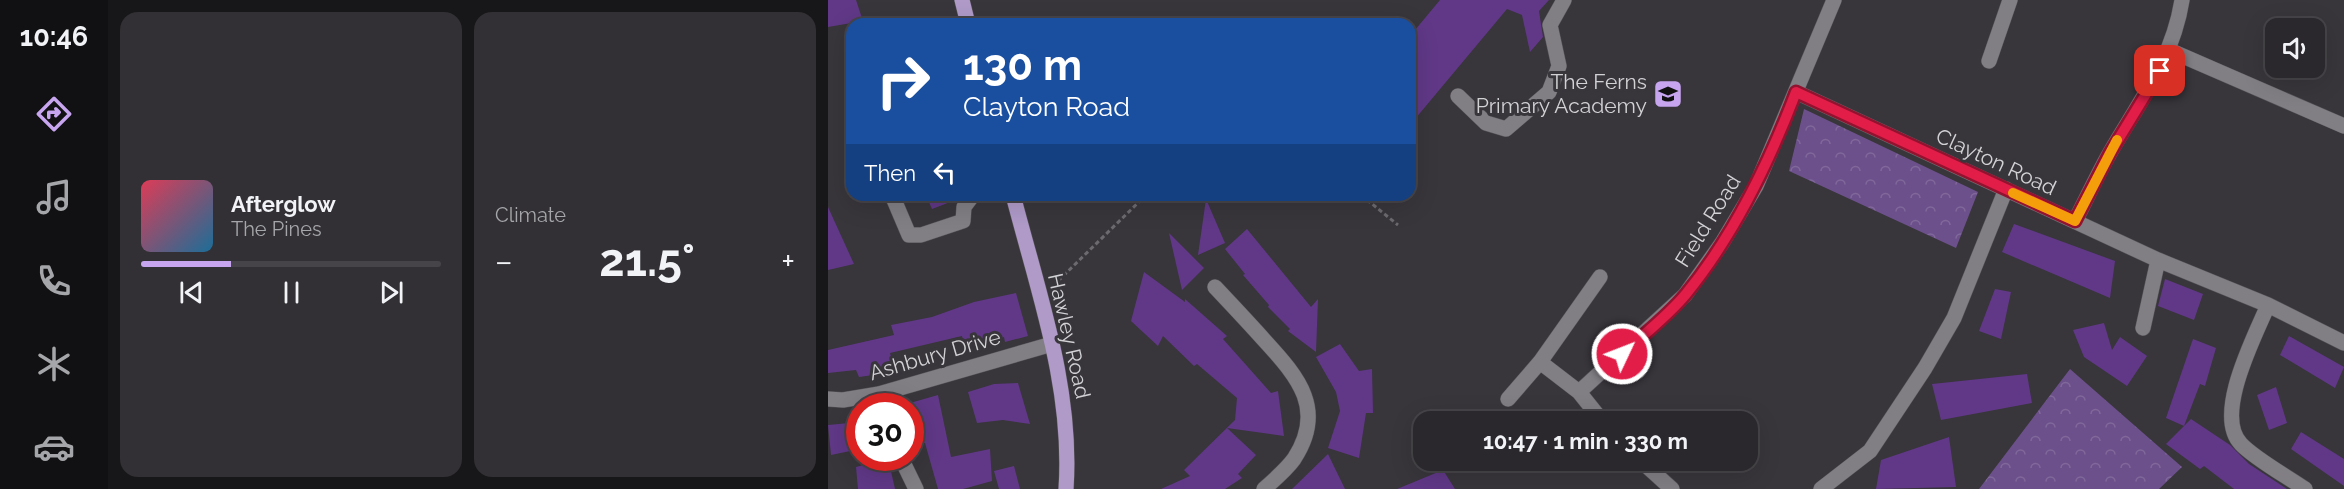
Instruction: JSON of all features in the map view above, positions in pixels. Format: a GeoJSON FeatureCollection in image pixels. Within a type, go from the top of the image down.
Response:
{"type":"FeatureCollection","features":[{"type":"Feature","properties":{"kind":"main road"},"geometry":{"type":"LineString","coordinates":[[962,0],[966,18]]}},
{"type":"Feature","properties":{"kind":"main road","name":"Hawley Road"},"geometry":{"type":"LineString","coordinates":[[1014,201],[1052,344],[1064,409],[1068,456],[1066,489]]}},
{"type":"Feature","properties":{"kind":"street"},"geometry":{"type":"LineString","coordinates":[[1458,96],[1486,123],[1506,129],[1549,92],[1559,66],[1550,24],[1564,0]]}},
{"type":"Feature","properties":{"kind":"street","name":"Field Road"},"geometry":{"type":"LineString","coordinates":[[1579,392],[1685,295],[1722,243],[1756,186],[1834,0]]}},
{"type":"Feature","properties":{"kind":"street"},"geometry":{"type":"LineString","coordinates":[[1989,61],[2010,0]]}},
{"type":"Feature","properties":{"kind":"street"},"geometry":{"type":"LineString","coordinates":[[2075,221],[2110,153],[2160,71],[2169,50],[2182,0]]}},
{"type":"Feature","properties":{"kind":"street"},"geometry":{"type":"LineString","coordinates":[[2169,50],[2344,126]]}},
{"type":"Feature","properties":{"kind":"street","name":"Clayton Road"},"geometry":{"type":"LineString","coordinates":[[1796,92],[2158,260],[2268,305],[2344,343]]}},
{"type":"Feature","properties":{"kind":"street"},"geometry":{"type":"LineString","coordinates":[[1821,489],[1870,451],[1925,368],[1954,318],[2006,189]]}},
{"type":"Feature","properties":{"kind":"street"},"geometry":{"type":"LineString","coordinates":[[894,201],[909,235],[921,235],[963,222],[964,207],[968,201]]}},
{"type":"Feature","properties":{"kind":"street"},"geometry":{"type":"LineString","coordinates":[[2143,328],[2158,260]]}},
{"type":"Feature","properties":{"kind":"street"},"geometry":{"type":"LineString","coordinates":[[1508,399],[1540,362],[1600,277]]}},
{"type":"Feature","properties":{"kind":"street"},"geometry":{"type":"LineString","coordinates":[[1215,287],[1294,373],[1305,395],[1309,420],[1304,441],[1293,461],[1264,489]]}},
{"type":"Feature","properties":{"kind":"street"},"geometry":{"type":"LineString","coordinates":[[2268,305],[2238,375],[2230,417],[2239,443],[2306,489]]}},
{"type":"Feature","properties":{"kind":"street","name":"Ashbury Drive"},"geometry":{"type":"LineString","coordinates":[[902,393],[1052,344]]}},
{"type":"Feature","properties":{"kind":"street"},"geometry":{"type":"LineString","coordinates":[[1540,362],[1579,392],[1594,411]]}},
{"type":"Feature","properties":{"kind":"street","name":"Ashbury Drive"},"geometry":{"type":"LineString","coordinates":[[828,399],[846,400]]}},
{"type":"Feature","properties":{"kind":"street"},"geometry":{"type":"LineString","coordinates":[[908,471],[916,489]]}},
{"type":"Feature","properties":{"kind":"street"},"geometry":{"type":"LineString","coordinates":[[1652,471],[1672,489]]}},
{"type":"Feature","properties":{"kind":"path"},"geometry":{"type":"LineString","coordinates":[[1058,281],[1140,201]]}},
{"type":"Feature","properties":{"kind":"path"},"geometry":{"type":"LineString","coordinates":[[1368,201],[1398,225]]}},
{"type":"Feature","properties":{"kind":"green space"},"geometry":{"type":"Polygon","coordinates":[[[1804,109],[1978,192],[1956,248],[1789,171],[1804,109]]]}},
{"type":"Feature","properties":{"kind":"green space"},"geometry":{"type":"Polygon","coordinates":[[[2070,369],[2182,467],[2159,489],[1979,489],[2070,369]]]}},
{"type":"Feature","properties":{"kind":"building"},"geometry":{"type":"Polygon","coordinates":[[[828,0],[856,0],[862,18],[846,18],[846,24],[828,27],[828,0]]]}},
{"type":"Feature","properties":{"kind":"building"},"geometry":{"type":"Polygon","coordinates":[[[1440,0],[1549,0],[1539,11],[1543,37],[1530,52],[1522,15],[1507,9],[1416,118],[1416,29],[1440,0]]]}},
{"type":"Feature","properties":{"kind":"building"},"geometry":{"type":"Polygon","coordinates":[[[929,201],[953,201],[932,209],[929,201]]]}},
{"type":"Feature","properties":{"kind":"building"},"geometry":{"type":"Polygon","coordinates":[[[1206,201],[1207,201],[1225,243],[1198,255],[1206,201]]]}},
{"type":"Feature","properties":{"kind":"building"},"geometry":{"type":"Polygon","coordinates":[[[828,207],[854,264],[828,270],[828,207]]]}},
{"type":"Feature","properties":{"kind":"building"},"geometry":{"type":"Polygon","coordinates":[[[2014,224],[2115,261],[2110,298],[2002,252],[2014,224]]]}},
{"type":"Feature","properties":{"kind":"building"},"geometry":{"type":"Polygon","coordinates":[[[1247,229],[1311,307],[1318,299],[1316,352],[1288,331],[1290,329],[1268,307],[1269,305],[1243,275],[1245,274],[1225,249],[1247,229]]]}},
{"type":"Feature","properties":{"kind":"building"},"geometry":{"type":"Polygon","coordinates":[[[1169,233],[1204,268],[1182,290],[1169,233]]]}},
{"type":"Feature","properties":{"kind":"building"},"geometry":{"type":"Polygon","coordinates":[[[1144,272],[1185,302],[1185,299],[1227,336],[1223,339],[1271,393],[1278,391],[1284,436],[1227,428],[1256,455],[1238,474],[1242,478],[1225,489],[1161,489],[1190,476],[1184,470],[1235,420],[1237,398],[1197,364],[1194,366],[1163,336],[1158,346],[1131,321],[1144,272]]]}},
{"type":"Feature","properties":{"kind":"building"},"geometry":{"type":"Polygon","coordinates":[[[2165,279],[2203,294],[2194,320],[2158,306],[2165,279]]]}},
{"type":"Feature","properties":{"kind":"building"},"geometry":{"type":"Polygon","coordinates":[[[1995,289],[2011,292],[2001,339],[1979,331],[1995,289]]]}},
{"type":"Feature","properties":{"kind":"building"},"geometry":{"type":"Polygon","coordinates":[[[1016,293],[1028,336],[1005,342],[1004,337],[986,342],[985,339],[963,341],[962,336],[890,353],[894,368],[873,375],[859,377],[856,370],[828,373],[828,350],[894,335],[891,325],[932,317],[974,302],[1016,293]]]}},
{"type":"Feature","properties":{"kind":"building"},"geometry":{"type":"Polygon","coordinates":[[[2104,323],[2112,350],[2120,337],[2147,356],[2127,386],[2084,357],[2073,330],[2104,323]]]}},
{"type":"Feature","properties":{"kind":"building"},"geometry":{"type":"Polygon","coordinates":[[[2289,336],[2344,367],[2335,388],[2280,355],[2289,336]]]}},
{"type":"Feature","properties":{"kind":"building"},"geometry":{"type":"Polygon","coordinates":[[[2193,339],[2216,348],[2205,386],[2200,384],[2184,426],[2166,418],[2193,339]]]}},
{"type":"Feature","properties":{"kind":"building"},"geometry":{"type":"Polygon","coordinates":[[[1340,344],[1359,371],[1372,369],[1373,413],[1366,413],[1359,458],[1328,448],[1340,411],[1336,392],[1316,357],[1340,344]]]}},
{"type":"Feature","properties":{"kind":"building"},"geometry":{"type":"Polygon","coordinates":[[[2027,374],[2032,403],[1941,420],[1932,384],[2027,374]]]}},
{"type":"Feature","properties":{"kind":"building"},"geometry":{"type":"Polygon","coordinates":[[[1018,383],[1030,424],[1003,420],[977,423],[968,392],[994,384],[1018,383]]]}},
{"type":"Feature","properties":{"kind":"building"},"geometry":{"type":"Polygon","coordinates":[[[2276,387],[2287,423],[2269,430],[2257,395],[2276,387]]]}},
{"type":"Feature","properties":{"kind":"building"},"geometry":{"type":"Polygon","coordinates":[[[938,395],[951,457],[990,449],[992,481],[963,489],[938,489],[924,443],[924,399],[938,395]]]}},
{"type":"Feature","properties":{"kind":"building"},"geometry":{"type":"Polygon","coordinates":[[[2191,419],[2230,445],[2249,464],[2287,489],[2234,489],[2204,466],[2200,469],[2166,444],[2191,419]]]}},
{"type":"Feature","properties":{"kind":"building"},"geometry":{"type":"Polygon","coordinates":[[[846,423],[846,452],[831,455],[828,425],[846,423]]]}},
{"type":"Feature","properties":{"kind":"building"},"geometry":{"type":"Polygon","coordinates":[[[2301,432],[2344,459],[2344,486],[2291,449],[2301,432]]]}},
{"type":"Feature","properties":{"kind":"building"},"geometry":{"type":"Polygon","coordinates":[[[1949,437],[1956,487],[1876,489],[1881,460],[1949,437]]]}},
{"type":"Feature","properties":{"kind":"building"},"geometry":{"type":"Polygon","coordinates":[[[1328,454],[1345,489],[1292,489],[1328,454]]]}},
{"type":"Feature","properties":{"kind":"building"},"geometry":{"type":"Polygon","coordinates":[[[1014,466],[1020,489],[999,489],[994,471],[1014,466]]]}},
{"type":"Feature","properties":{"kind":"building"},"geometry":{"type":"Polygon","coordinates":[[[856,471],[891,471],[895,489],[858,489],[856,471]]]}},
{"type":"Feature","properties":{"kind":"building"},"geometry":{"type":"Polygon","coordinates":[[[1444,471],[1455,489],[1397,489],[1444,471]]]}},
{"type":"Feature","properties":{"kind":"slow traffic"},"geometry":{"type":"LineString","coordinates":[[2013,193],[2075,221],[2117,140]]}},
{"type":"Feature","properties":{"kind":"place","name":"The Ferns Primary Academy"},"geometry":{"type":"Point","coordinates":[1668,94]}},
{"type":"Feature","properties":{"kind":"route"},"geometry":{"type":"LineString","coordinates":[[1622,354],[1685,295],[1722,243],[1756,186],[1796,92],[2075,221],[2110,153],[2160,71]]}}]}
